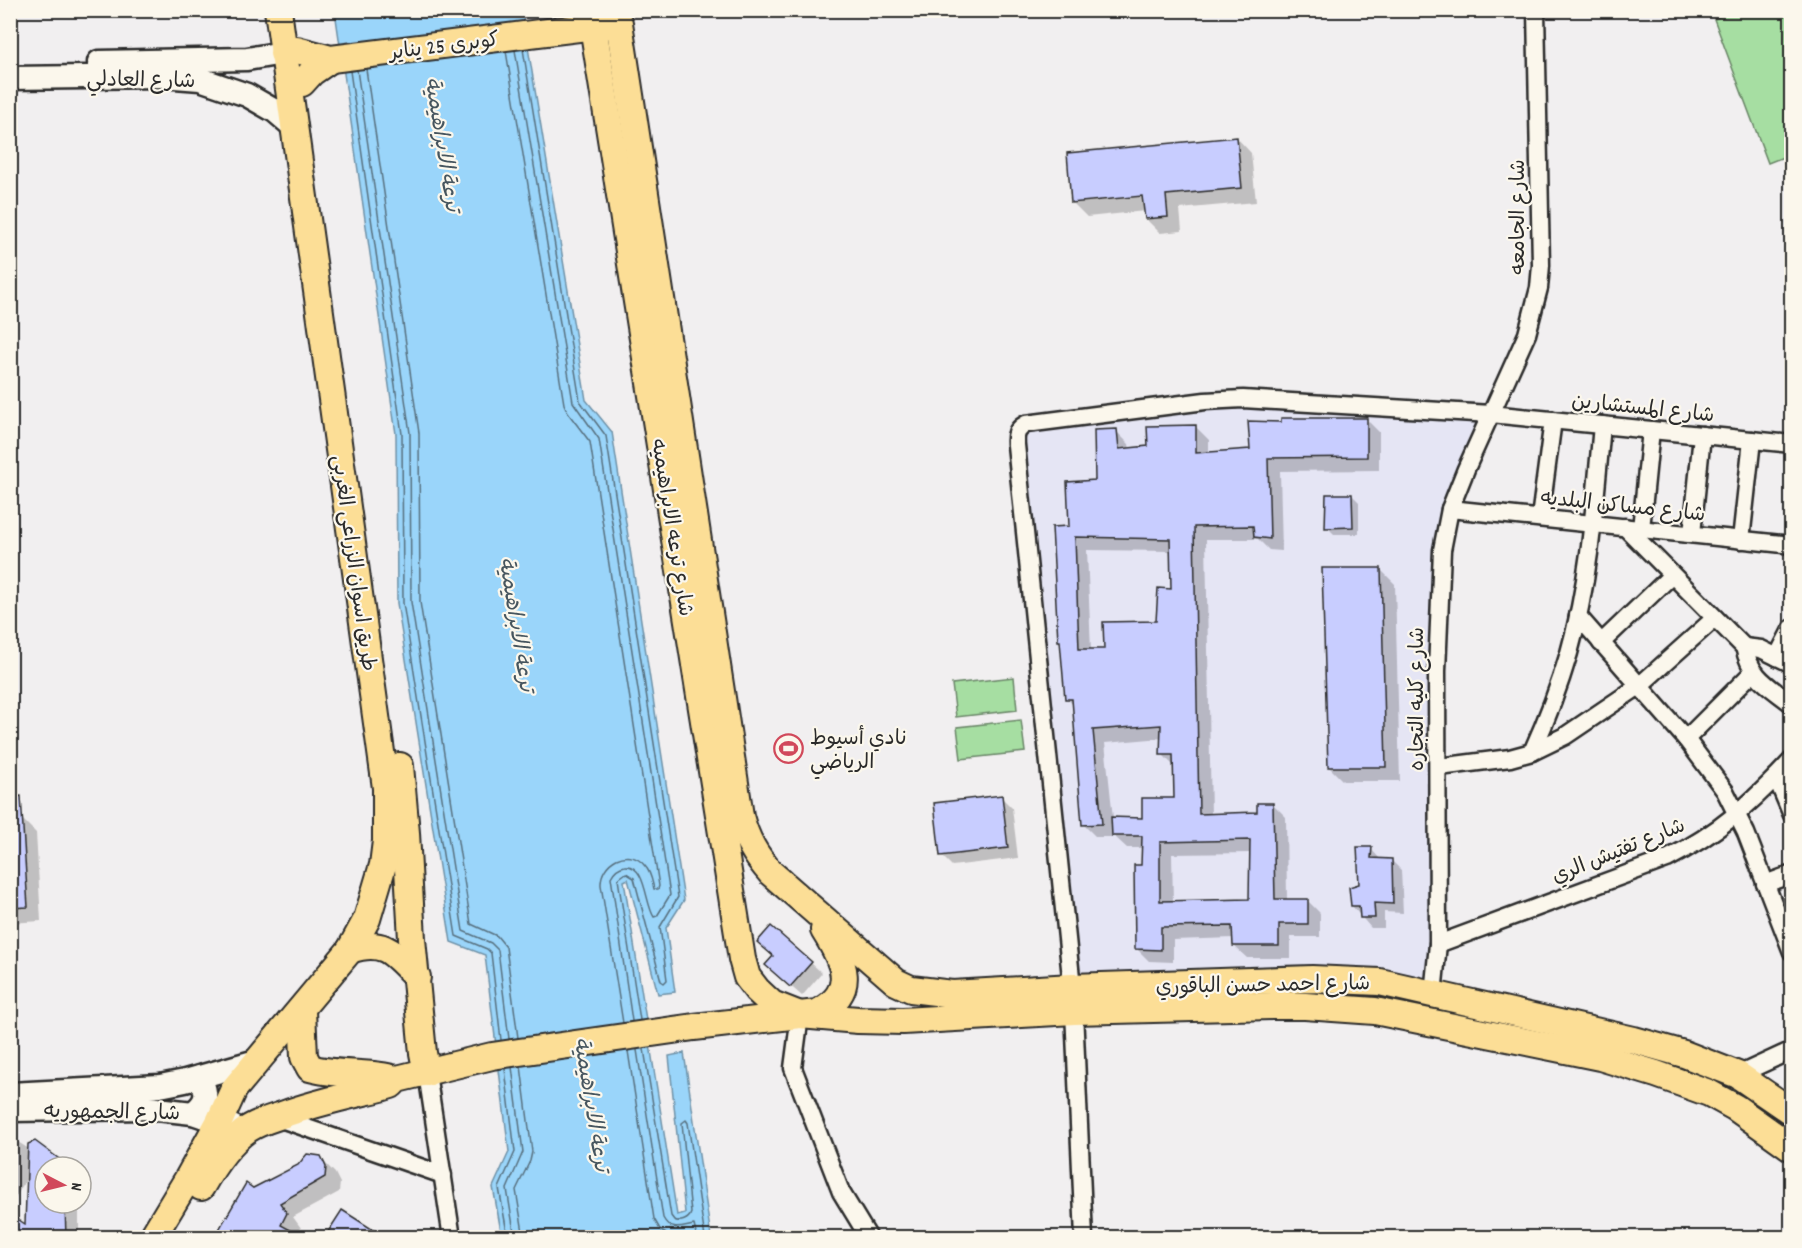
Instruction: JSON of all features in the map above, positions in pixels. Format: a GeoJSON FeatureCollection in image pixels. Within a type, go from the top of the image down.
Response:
{"type":"FeatureCollection","features":[{"type":"Feature","properties":{"kind":"main road","name":"طريق اسوان الزراعى الغربى"},"geometry":{"type":"LineString","coordinates":[[278,10],[302,83],[402,783],[412,939],[427,1073]]}},
{"type":"Feature","properties":{"kind":"main road","name":"طريق اسوان الزراعى الغربى"},"geometry":{"type":"LineString","coordinates":[[219,1122],[234,1089],[350,950],[367,919],[383,865],[386,841],[386,788],[295,128],[290,52],[292,10]]}},
{"type":"Feature","properties":{"kind":"main road","name":"كوبرى 25 يناير"},"geometry":{"type":"LineString","coordinates":[[290,52],[331,60],[563,29],[592,18],[618,17]]}},
{"type":"Feature","properties":{"kind":"main road","name":"شارع ترعه الابراهيميه"},"geometry":{"type":"LineString","coordinates":[[618,17],[742,959],[747,977],[757,990],[772,1004],[800,1015]]}},
{"type":"Feature","properties":{"kind":"main road","name":"شارع ترعه الابراهيميه"},"geometry":{"type":"LineString","coordinates":[[592,18],[691,570],[740,816],[746,838],[756,856],[771,873],[812,910]]}},
{"type":"Feature","properties":{"kind":"main road","name":"كوبرى 25 يناير"},"geometry":{"type":"LineString","coordinates":[[302,83],[312,72],[331,60]]}},
{"type":"Feature","properties":{"kind":"main road"},"geometry":{"type":"LineString","coordinates":[[302,1010],[304,1057],[310,1068],[325,1073],[380,1074],[397,1079],[492,1056],[694,1027],[817,1013],[830,1006],[839,995],[844,968],[839,955],[812,910]]}},
{"type":"Feature","properties":{"kind":"main road","name":"شارع احمد حسن الباقوري"},"geometry":{"type":"LineString","coordinates":[[812,910],[882,972],[911,989],[952,994],[1375,1011],[1600,1057],[1656,1074],[1709,1094],[1736,1108],[1791,1148]]}},
{"type":"Feature","properties":{"kind":"main road"},"geometry":{"type":"LineString","coordinates":[[350,950],[367,944],[383,947],[396,956],[417,977]]}},
{"type":"Feature","properties":{"kind":"main road","name":"شارع احمد حسن الباقوري"},"geometry":{"type":"LineString","coordinates":[[800,1015],[903,1021],[1073,999],[1312,979],[1380,982],[1635,1040],[1684,1054],[1738,1075],[1791,1112]]}},
{"type":"Feature","properties":{"kind":"main road"},"geometry":{"type":"LineString","coordinates":[[1375,1011],[1380,982]]}},
{"type":"Feature","properties":{"kind":"main road"},"geometry":{"type":"LineString","coordinates":[[171,1238],[220,1157],[261,1123],[305,1106],[391,1085],[397,1079]]}},
{"type":"Feature","properties":{"kind":"main road"},"geometry":{"type":"LineString","coordinates":[[152,1238],[219,1122]]}},
{"type":"Feature","properties":{"kind":"street","name":"شارع الجامعه"},"geometry":{"type":"LineString","coordinates":[[1491,414],[1527,334],[1539,288],[1541,264],[1536,10]]}},
{"type":"Feature","properties":{"kind":"street","name":"شارع العادلي"},"geometry":{"type":"LineString","coordinates":[[10,66],[246,59],[290,52]]}},
{"type":"Feature","properties":{"kind":"street","name":"شارع العادلي"},"geometry":{"type":"LineString","coordinates":[[10,78],[162,76],[200,79],[247,96],[275,111],[295,128]]}},
{"type":"Feature","properties":{"kind":"street","name":"شارع المستشارين"},"geometry":{"type":"LineString","coordinates":[[1073,999],[1016,445],[1016,434],[1019,428],[1026,424],[1157,407],[1243,399],[1491,414],[1791,444]]}},
{"type":"Feature","properties":{"kind":"street","name":"شارع كليه التجاره"},"geometry":{"type":"LineString","coordinates":[[1433,994],[1438,944],[1437,671],[1442,550],[1450,509],[1491,414]]}},
{"type":"Feature","properties":{"kind":"street"},"geometry":{"type":"LineString","coordinates":[[1540,518],[1553,420]]}},
{"type":"Feature","properties":{"kind":"street"},"geometry":{"type":"LineString","coordinates":[[1532,752],[1559,685],[1578,616],[1593,524],[1602,425]]}},
{"type":"Feature","properties":{"kind":"street"},"geometry":{"type":"LineString","coordinates":[[1651,430],[1633,528],[1672,575],[1744,647],[1747,662],[1753,672],[1791,704]]}},
{"type":"Feature","properties":{"kind":"street"},"geometry":{"type":"LineString","coordinates":[[1692,534],[1702,435]]}},
{"type":"Feature","properties":{"kind":"street"},"geometry":{"type":"LineString","coordinates":[[1741,540],[1752,440]]}},
{"type":"Feature","properties":{"kind":"street","name":"شارع مساكن البلديه"},"geometry":{"type":"LineString","coordinates":[[1450,509],[1791,545]]}},
{"type":"Feature","properties":{"kind":"street"},"geometry":{"type":"LineString","coordinates":[[1766,542],[1791,558]]}},
{"type":"Feature","properties":{"kind":"street"},"geometry":{"type":"LineString","coordinates":[[1601,642],[1672,575]]}},
{"type":"Feature","properties":{"kind":"street"},"geometry":{"type":"LineString","coordinates":[[1578,616],[1686,739],[1725,791],[1738,815],[1791,952]]}},
{"type":"Feature","properties":{"kind":"street"},"geometry":{"type":"LineString","coordinates":[[1439,767],[1491,762],[1532,752],[1565,736],[1639,687],[1714,618]]}},
{"type":"Feature","properties":{"kind":"street"},"geometry":{"type":"LineString","coordinates":[[1744,647],[1761,649],[1784,661],[1791,628]]}},
{"type":"Feature","properties":{"kind":"street"},"geometry":{"type":"LineString","coordinates":[[1686,739],[1753,672]]}},
{"type":"Feature","properties":{"kind":"street","name":"شارع تفتيش الري"},"geometry":{"type":"LineString","coordinates":[[1438,944],[1667,859],[1707,837],[1738,815],[1791,760]]}},
{"type":"Feature","properties":{"kind":"street"},"geometry":{"type":"LineString","coordinates":[[1776,777],[1791,815]]}},
{"type":"Feature","properties":{"kind":"street"},"geometry":{"type":"LineString","coordinates":[[1765,884],[1791,874]]}},
{"type":"Feature","properties":{"kind":"street"},"geometry":{"type":"LineString","coordinates":[[1073,999],[1084,1238]]}},
{"type":"Feature","properties":{"kind":"street"},"geometry":{"type":"LineString","coordinates":[[800,1015],[793,1068],[841,1192],[869,1238]]}},
{"type":"Feature","properties":{"kind":"street"},"geometry":{"type":"LineString","coordinates":[[1738,1075],[1791,1050]]}},
{"type":"Feature","properties":{"kind":"street","name":"شارع الجمهوريه"},"geometry":{"type":"LineString","coordinates":[[10,1094],[134,1089],[160,1086],[251,1067]]}},
{"type":"Feature","properties":{"kind":"street"},"geometry":{"type":"LineString","coordinates":[[427,1073],[452,1238]]}},
{"type":"Feature","properties":{"kind":"street"},"geometry":{"type":"LineString","coordinates":[[193,1113],[201,1107],[205,1099],[206,1092],[200,1077]]}},
{"type":"Feature","properties":{"kind":"street","name":"شارع الجمهوريه"},"geometry":{"type":"LineString","coordinates":[[10,1110],[125,1108],[193,1113],[219,1122],[261,1123]]}},
{"type":"Feature","properties":{"kind":"street"},"geometry":{"type":"LineString","coordinates":[[261,1123],[443,1175]]}},
{"type":"Feature","properties":{"kind":"shaded area"},"geometry":{"type":"Polygon","coordinates":[[[1205,401],[1491,414],[1450,509],[1433,994],[1408,988],[1072,987],[1019,428],[1205,401]]]}},
{"type":"Feature","properties":{"kind":"green space"},"geometry":{"type":"Polygon","coordinates":[[[1736,10],[1791,11],[1791,154],[1768,163],[1714,19],[1736,10]]]}},
{"type":"Feature","properties":{"kind":"green space"},"geometry":{"type":"Polygon","coordinates":[[[1014,677],[1017,710],[956,717],[952,684],[1014,677]]]}},
{"type":"Feature","properties":{"kind":"green space"},"geometry":{"type":"Polygon","coordinates":[[[1021,720],[1025,752],[961,759],[957,727],[1021,720]]]}},
{"type":"Feature","properties":{"kind":"water","name":"ترعة الابراهيمية"},"geometry":{"type":"Polygon","coordinates":[[[335,11],[522,11],[586,400],[612,432],[684,900],[666,928],[675,992],[658,994],[628,879],[624,881],[677,1215],[685,1213],[669,1056],[684,1053],[711,1237],[502,1237],[493,1187],[509,1152],[485,955],[451,942],[397,603],[396,434],[335,11]]]}},
{"type":"Feature","properties":{"kind":"building"},"geometry":{"type":"Polygon","coordinates":[[[1237,137],[1242,188],[1166,195],[1168,217],[1145,219],[1142,196],[1071,203],[1067,153],[1237,137]]]}},
{"type":"Feature","properties":{"kind":"building"},"geometry":{"type":"Polygon","coordinates":[[[1281,418],[1367,418],[1367,457],[1268,458],[1270,539],[1254,537],[1253,526],[1194,527],[1199,814],[1257,812],[1257,803],[1273,803],[1275,899],[1308,899],[1308,924],[1279,924],[1279,946],[1233,946],[1232,926],[1161,927],[1161,950],[1135,949],[1134,865],[1141,865],[1142,836],[1112,836],[1111,817],[1142,818],[1142,798],[1174,798],[1173,755],[1160,755],[1161,725],[1093,730],[1102,824],[1082,825],[1072,699],[1065,699],[1060,641],[1058,641],[1052,527],[1069,526],[1067,482],[1095,480],[1094,430],[1117,429],[1119,449],[1148,446],[1147,426],[1196,425],[1196,453],[1250,449],[1248,421],[1281,422],[1281,418]],[[1075,537],[1079,649],[1104,649],[1103,622],[1156,621],[1158,588],[1171,589],[1170,539],[1075,537]],[[1250,840],[1160,842],[1160,901],[1249,899],[1250,840]]]}},
{"type":"Feature","properties":{"kind":"building"},"geometry":{"type":"Polygon","coordinates":[[[1326,494],[1352,494],[1353,527],[1325,528],[1326,494]]]}},
{"type":"Feature","properties":{"kind":"building"},"geometry":{"type":"Polygon","coordinates":[[[1322,568],[1381,568],[1386,767],[1328,767],[1322,568]]]}},
{"type":"Feature","properties":{"kind":"building"},"geometry":{"type":"Polygon","coordinates":[[[1002,795],[1008,848],[940,856],[934,803],[1002,795]]]}},
{"type":"Feature","properties":{"kind":"building"},"geometry":{"type":"Polygon","coordinates":[[[21,796],[28,907],[10,908],[10,797],[21,796]]]}},
{"type":"Feature","properties":{"kind":"building"},"geometry":{"type":"Polygon","coordinates":[[[1357,847],[1372,847],[1371,858],[1392,859],[1393,904],[1374,903],[1375,918],[1360,918],[1359,906],[1351,906],[1349,887],[1359,884],[1357,847]]]}},
{"type":"Feature","properties":{"kind":"building"},"geometry":{"type":"Polygon","coordinates":[[[771,926],[812,962],[790,987],[765,965],[773,956],[757,942],[771,926]]]}},
{"type":"Feature","properties":{"kind":"building"},"geometry":{"type":"Polygon","coordinates":[[[35,1141],[54,1155],[33,1155],[33,1215],[65,1215],[66,1238],[10,1238],[10,1214],[25,1224],[28,1144],[35,1141]]]}},
{"type":"Feature","properties":{"kind":"building"},"geometry":{"type":"Polygon","coordinates":[[[307,1154],[321,1156],[326,1167],[325,1177],[280,1203],[287,1213],[281,1225],[305,1238],[214,1238],[246,1183],[253,1188],[298,1165],[307,1154]]]}},
{"type":"Feature","properties":{"kind":"building"},"geometry":{"type":"Polygon","coordinates":[[[342,1210],[386,1238],[324,1238],[342,1210]]]}},
{"type":"Feature","properties":{"kind":"place","name":"نادي أسيوط الرياضي"},"geometry":{"type":"Point","coordinates":[789,749]}}]}
